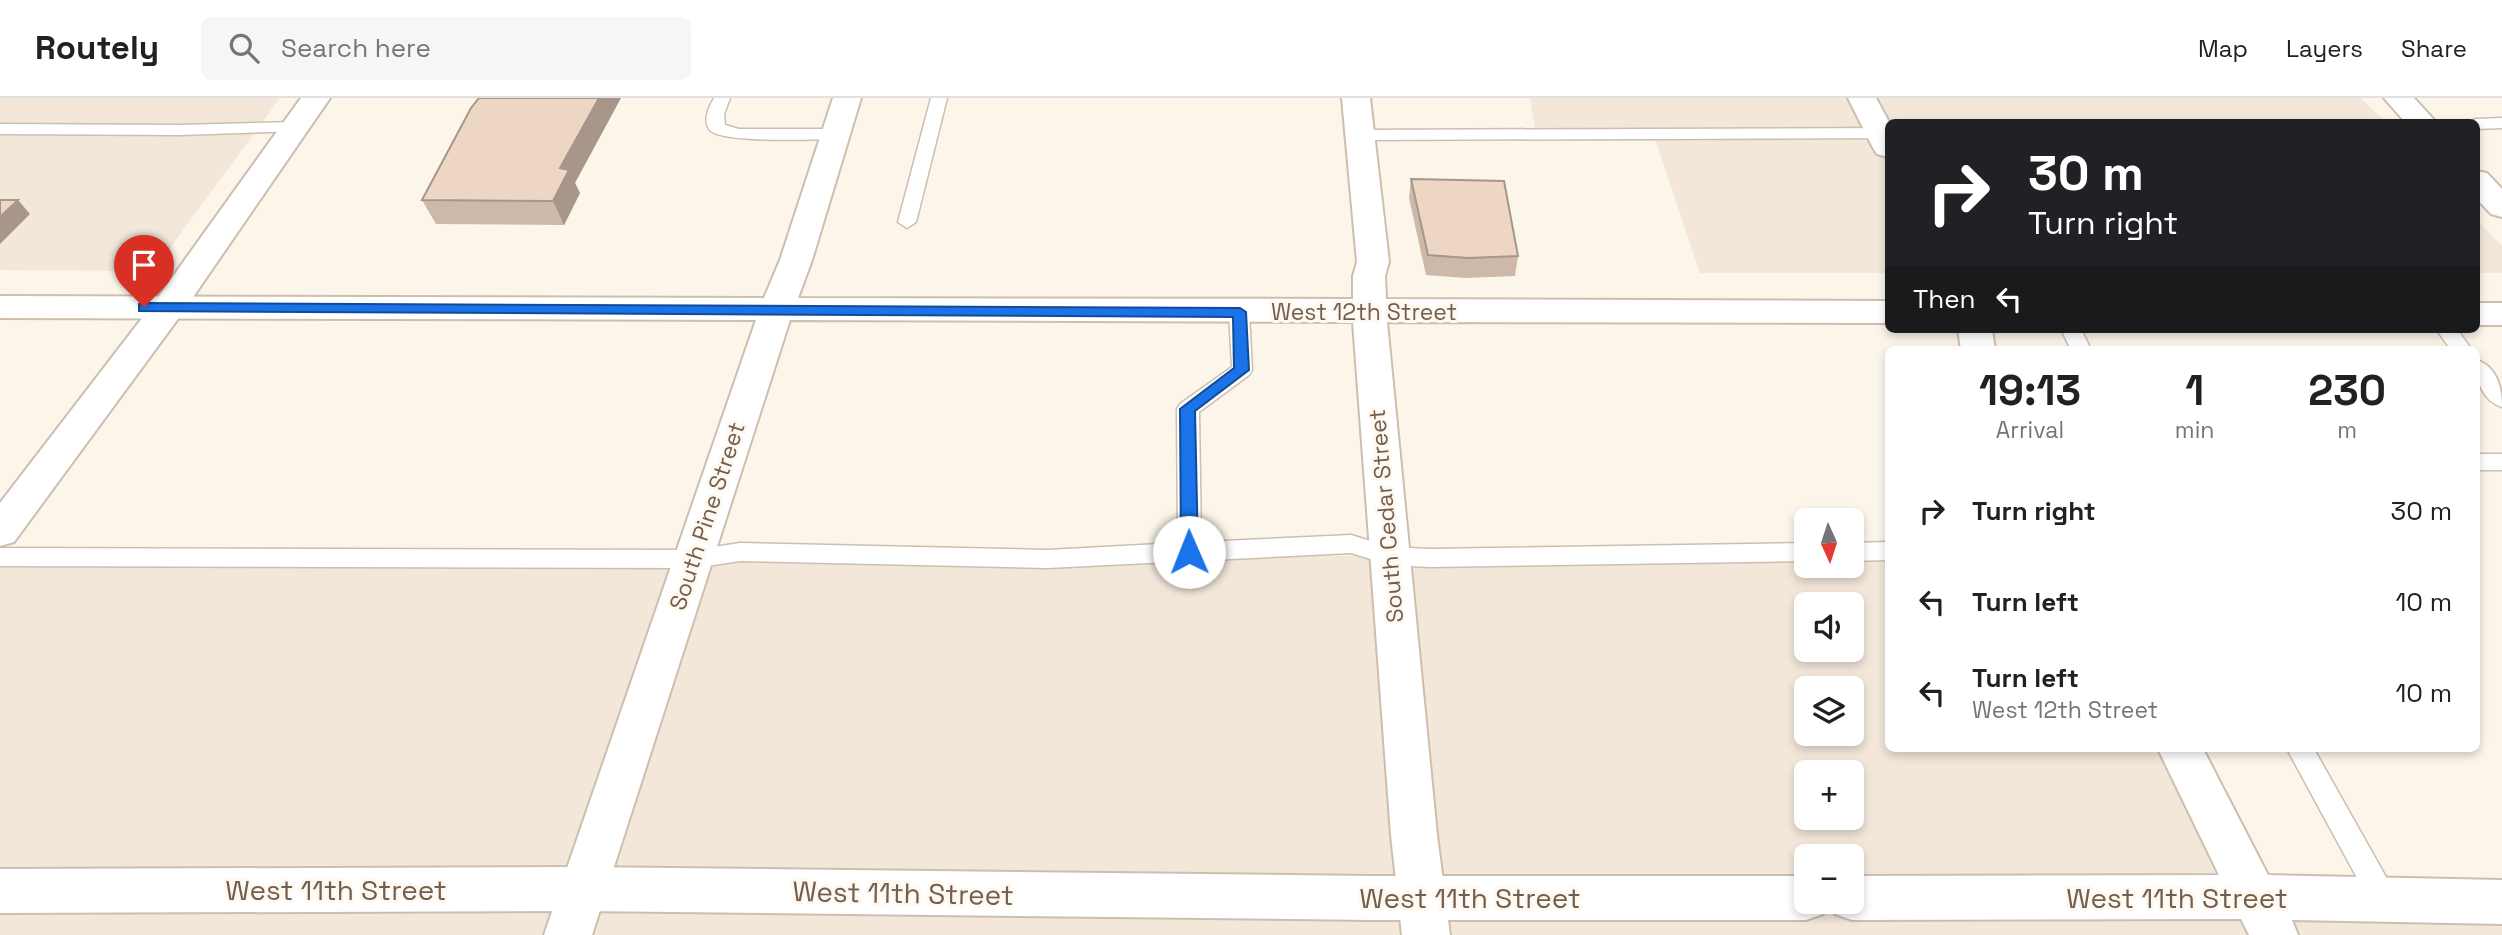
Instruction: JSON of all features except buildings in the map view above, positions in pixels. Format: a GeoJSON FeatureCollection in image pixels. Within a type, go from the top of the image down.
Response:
{"type":"FeatureCollection","features":[{"type":"Feature","properties":{"kind":"main road"},"geometry":{"type":"LineString","coordinates":[[0,531],[168,308],[316,98]]}},
{"type":"Feature","properties":{"kind":"main road","name":"South Pine Street"},"geometry":{"type":"LineString","coordinates":[[568,935],[776,310],[796,260],[847,98]]}},
{"type":"Feature","properties":{"kind":"main road"},"geometry":{"type":"LineString","coordinates":[[1862,98],[1885,136]]}},
{"type":"Feature","properties":{"kind":"main road"},"geometry":{"type":"LineString","coordinates":[[2398,98],[2418,119]]}},
{"type":"Feature","properties":{"kind":"main road","name":"South Cedar Street"},"geometry":{"type":"LineString","coordinates":[[1358,117],[1373,262],[1369,276],[1371,342],[1424,917]]}},
{"type":"Feature","properties":{"kind":"main road"},"geometry":{"type":"LineString","coordinates":[[2480,184],[2502,206]]}},
{"type":"Feature","properties":{"kind":"main road","name":"West 12th Street"},"geometry":{"type":"LineString","coordinates":[[0,307],[1371,313],[1688,310],[1885,312]]}},
{"type":"Feature","properties":{"kind":"main road"},"geometry":{"type":"LineString","coordinates":[[2480,314],[2502,314]]}},
{"type":"Feature","properties":{"kind":"main road"},"geometry":{"type":"LineString","coordinates":[[2182,752],[2265,916]]}},
{"type":"Feature","properties":{"kind":"main road","name":"West 11th Street"},"geometry":{"type":"LineString","coordinates":[[0,891],[582,889],[1424,917],[1794,899]]}},
{"type":"Feature","properties":{"kind":"main road","name":"West 11th Street"},"geometry":{"type":"LineString","coordinates":[[1864,899],[2265,916],[2385,902],[2502,902]]}},
{"type":"Feature","properties":{"kind":"lane"},"geometry":{"type":"LineString","coordinates":[[722,98],[715,114],[717,128],[738,134],[836,134]]}},
{"type":"Feature","properties":{"kind":"lane"},"geometry":{"type":"LineString","coordinates":[[907,222],[939,98]]}},
{"type":"Feature","properties":{"kind":"lane"},"geometry":{"type":"LineString","coordinates":[[1358,117],[1885,138]]}},
{"type":"Feature","properties":{"kind":"lane"},"geometry":{"type":"LineString","coordinates":[[2480,124],[2502,123]]}},
{"type":"Feature","properties":{"kind":"lane"},"geometry":{"type":"LineString","coordinates":[[0,129],[295,127]]}},
{"type":"Feature","properties":{"kind":"lane"},"geometry":{"type":"LineString","coordinates":[[1189,552],[1188,409],[1242,370],[1240,312]]}},
{"type":"Feature","properties":{"kind":"lane"},"geometry":{"type":"LineString","coordinates":[[2480,372],[2502,399]]}},
{"type":"Feature","properties":{"kind":"lane"},"geometry":{"type":"LineString","coordinates":[[2480,462],[2502,462]]}},
{"type":"Feature","properties":{"kind":"lane"},"geometry":{"type":"LineString","coordinates":[[0,557],[694,559],[740,552],[1047,559],[1351,544],[1390,556],[1430,558],[1794,552]]}},
{"type":"Feature","properties":{"kind":"lane"},"geometry":{"type":"LineString","coordinates":[[1864,552],[1885,551]]}},
{"type":"Feature","properties":{"kind":"lane"},"geometry":{"type":"LineString","coordinates":[[2302,752],[2385,902]]}},
{"type":"Feature","properties":{"kind":"shaded area"},"geometry":{"type":"Polygon","coordinates":[[[0,98],[280,98],[153,271],[0,270],[0,98]]]}},
{"type":"Feature","properties":{"kind":"shaded area"},"geometry":{"type":"Polygon","coordinates":[[[1530,98],[2361,98],[2382,119],[1885,119],[1885,273],[1700,273],[1653,133],[1536,133],[1530,98]]]}},
{"type":"Feature","properties":{"kind":"shaded area"},"geometry":{"type":"Polygon","coordinates":[[[2480,223],[2502,246],[2502,273],[2480,273],[2480,223]]]}},
{"type":"Feature","properties":{"kind":"shaded area"},"geometry":{"type":"Polygon","coordinates":[[[0,549],[1390,556],[1794,551],[1794,578],[1864,578],[1864,551],[1885,551],[1885,752],[2182,752],[2256,897],[2502,891],[2502,935],[0,935],[0,549]]]}},
{"type":"Feature","properties":{"kind":"route"},"geometry":{"type":"LineString","coordinates":[[144,307],[1240,312],[1242,370],[1188,409],[1189,552]]}}]}
